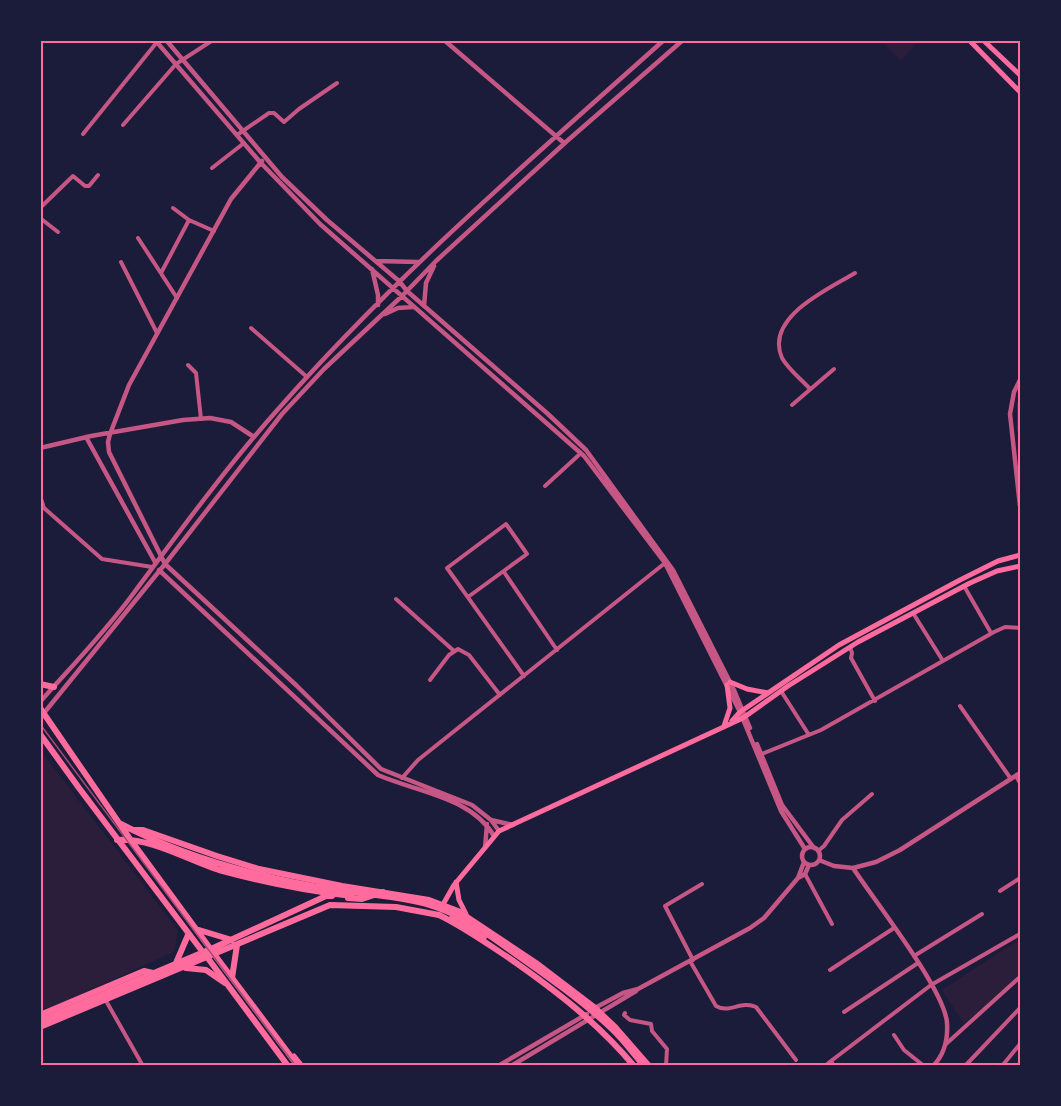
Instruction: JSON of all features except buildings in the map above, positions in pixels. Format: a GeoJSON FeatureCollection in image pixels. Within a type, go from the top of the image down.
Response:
{"type":"FeatureCollection","features":[{"type":"Feature","properties":{"kind":"main road"},"geometry":{"type":"LineString","coordinates":[[969,40],[1020,92]]}},
{"type":"Feature","properties":{"kind":"main road"},"geometry":{"type":"LineString","coordinates":[[983,40],[1020,75]]}},
{"type":"Feature","properties":{"kind":"main road"},"geometry":{"type":"LineString","coordinates":[[439,915],[456,882],[496,834],[731,723],[768,693],[839,645],[998,561],[1020,555]]}},
{"type":"Feature","properties":{"kind":"main road"},"geometry":{"type":"LineString","coordinates":[[743,714],[850,648],[913,613],[997,571],[1020,566]]}},
{"type":"Feature","properties":{"kind":"main road"},"geometry":{"type":"LineString","coordinates":[[724,726],[730,708],[728,683],[768,693]]}},
{"type":"Feature","properties":{"kind":"main road"},"geometry":{"type":"LineString","coordinates":[[40,684],[54,687]]}},
{"type":"Feature","properties":{"kind":"main road"},"geometry":{"type":"LineString","coordinates":[[42,713],[232,978],[285,1050],[300,1065]]}},
{"type":"Feature","properties":{"kind":"main road"},"geometry":{"type":"LineString","coordinates":[[40,735],[44,744],[286,1065]]}},
{"type":"Feature","properties":{"kind":"main road"},"geometry":{"type":"LineString","coordinates":[[121,825],[134,830],[152,843],[217,869],[318,892],[427,908],[446,915],[522,963],[575,1003],[613,1034],[639,1065]]}},
{"type":"Feature","properties":{"kind":"main road"},"geometry":{"type":"LineString","coordinates":[[134,830],[143,830],[259,869],[342,886],[429,900],[473,920]]}},
{"type":"Feature","properties":{"kind":"main road"},"geometry":{"type":"LineString","coordinates":[[117,840],[130,838],[152,843],[237,870],[291,882],[409,901],[445,910],[479,929],[580,1002],[613,1030],[644,1065]]}},
{"type":"Feature","properties":{"kind":"main road"},"geometry":{"type":"LineString","coordinates":[[456,882],[463,911],[598,1011],[649,1065]]}},
{"type":"Feature","properties":{"kind":"main road"},"geometry":{"type":"LineString","coordinates":[[198,930],[235,943],[326,896],[362,899],[383,892]]}},
{"type":"Feature","properties":{"kind":"main road"},"geometry":{"type":"LineString","coordinates":[[40,1027],[318,908],[330,904],[368,906],[410,909],[439,915],[494,948],[534,976],[603,1031],[634,1065]]}},
{"type":"Feature","properties":{"kind":"main road"},"geometry":{"type":"LineString","coordinates":[[176,963],[188,935]]}},
{"type":"Feature","properties":{"kind":"main road"},"geometry":{"type":"LineString","coordinates":[[232,978],[235,943]]}},
{"type":"Feature","properties":{"kind":"main road"},"geometry":{"type":"LineString","coordinates":[[40,1021],[176,963],[205,955]]}},
{"type":"Feature","properties":{"kind":"main road"},"geometry":{"type":"LineString","coordinates":[[182,968],[206,970],[225,983]]}},
{"type":"Feature","properties":{"kind":"main road"},"geometry":{"type":"LineString","coordinates":[[40,1015],[144,971],[153,973]]}},
{"type":"Feature","properties":{"kind":"street"},"geometry":{"type":"LineString","coordinates":[[166,40],[252,143],[327,220],[399,281],[423,308],[581,453],[664,563],[728,683]]}},
{"type":"Feature","properties":{"kind":"street"},"geometry":{"type":"LineString","coordinates":[[123,125],[176,64],[213,40]]}},
{"type":"Feature","properties":{"kind":"street"},"geometry":{"type":"LineString","coordinates":[[444,40],[564,144]]}},
{"type":"Feature","properties":{"kind":"street"},"geometry":{"type":"LineString","coordinates":[[40,702],[132,596],[160,555],[254,437],[307,377],[418,262],[664,40]]}},
{"type":"Feature","properties":{"kind":"street"},"geometry":{"type":"LineString","coordinates":[[42,713],[165,564],[282,414],[324,369],[436,261],[564,144],[683,40]]}},
{"type":"Feature","properties":{"kind":"street"},"geometry":{"type":"LineString","coordinates":[[83,134],[156,41],[260,162],[320,224],[371,266],[393,289],[423,308]]}},
{"type":"Feature","properties":{"kind":"street"},"geometry":{"type":"LineString","coordinates":[[237,135],[271,113],[284,122],[337,83]]}},
{"type":"Feature","properties":{"kind":"street"},"geometry":{"type":"LineString","coordinates":[[212,168],[246,146]]}},
{"type":"Feature","properties":{"kind":"street"},"geometry":{"type":"LineString","coordinates":[[265,157],[231,199],[129,386],[110,434],[109,452],[165,564],[297,686],[381,770],[472,805],[489,822],[496,834]]}},
{"type":"Feature","properties":{"kind":"street"},"geometry":{"type":"LineString","coordinates":[[40,208],[73,176],[85,186],[89,186],[98,175]]}},
{"type":"Feature","properties":{"kind":"street"},"geometry":{"type":"LineString","coordinates":[[173,208],[189,220],[214,231]]}},
{"type":"Feature","properties":{"kind":"street"},"geometry":{"type":"LineString","coordinates":[[40,218],[58,231]]}},
{"type":"Feature","properties":{"kind":"street"},"geometry":{"type":"LineString","coordinates":[[161,273],[189,220]]}},
{"type":"Feature","properties":{"kind":"street"},"geometry":{"type":"LineString","coordinates":[[138,238],[177,298]]}},
{"type":"Feature","properties":{"kind":"street"},"geometry":{"type":"LineString","coordinates":[[376,261],[418,262]]}},
{"type":"Feature","properties":{"kind":"street"},"geometry":{"type":"LineString","coordinates":[[423,308],[426,284],[436,261]]}},
{"type":"Feature","properties":{"kind":"street"},"geometry":{"type":"LineString","coordinates":[[121,262],[158,333]]}},
{"type":"Feature","properties":{"kind":"street"},"geometry":{"type":"LineString","coordinates":[[371,266],[378,305]]}},
{"type":"Feature","properties":{"kind":"street"},"geometry":{"type":"LineString","coordinates":[[810,389],[783,360],[780,352],[782,331],[787,320],[804,305],[855,273]]}},
{"type":"Feature","properties":{"kind":"street"},"geometry":{"type":"LineString","coordinates":[[379,317],[398,308],[410,306],[423,308]]}},
{"type":"Feature","properties":{"kind":"street"},"geometry":{"type":"LineString","coordinates":[[252,328],[307,377]]}},
{"type":"Feature","properties":{"kind":"street"},"geometry":{"type":"LineString","coordinates":[[188,365],[196,373],[201,419]]}},
{"type":"Feature","properties":{"kind":"street"},"geometry":{"type":"LineString","coordinates":[[792,405],[834,369]]}},
{"type":"Feature","properties":{"kind":"street"},"geometry":{"type":"LineString","coordinates":[[498,376],[548,414],[586,450],[673,570],[743,714],[783,805],[816,850],[819,860]]}},
{"type":"Feature","properties":{"kind":"street"},"geometry":{"type":"LineString","coordinates":[[1020,380],[1014,392],[1010,414],[1020,506]]}},
{"type":"Feature","properties":{"kind":"street"},"geometry":{"type":"LineString","coordinates":[[1020,404],[1020,431]]}},
{"type":"Feature","properties":{"kind":"street"},"geometry":{"type":"LineString","coordinates":[[40,448],[86,437],[201,419],[231,422],[254,437]]}},
{"type":"Feature","properties":{"kind":"street"},"geometry":{"type":"LineString","coordinates":[[86,437],[159,571],[378,775],[462,807],[489,822],[513,825]]}},
{"type":"Feature","properties":{"kind":"street"},"geometry":{"type":"LineString","coordinates":[[545,486],[581,453]]}},
{"type":"Feature","properties":{"kind":"street"},"geometry":{"type":"LineString","coordinates":[[40,496],[44,508],[102,559],[154,565]]}},
{"type":"Feature","properties":{"kind":"street"},"geometry":{"type":"LineString","coordinates":[[468,597],[527,554],[506,524],[447,568],[524,676]]}},
{"type":"Feature","properties":{"kind":"street"},"geometry":{"type":"LineString","coordinates":[[401,779],[418,760],[664,563]]}},
{"type":"Feature","properties":{"kind":"street"},"geometry":{"type":"LineString","coordinates":[[504,572],[557,650]]}},
{"type":"Feature","properties":{"kind":"street"},"geometry":{"type":"LineString","coordinates":[[964,586],[991,633]]}},
{"type":"Feature","properties":{"kind":"street"},"geometry":{"type":"LineString","coordinates":[[396,599],[454,651]]}},
{"type":"Feature","properties":{"kind":"street"},"geometry":{"type":"LineString","coordinates":[[913,613],[943,661]]}},
{"type":"Feature","properties":{"kind":"street"},"geometry":{"type":"LineString","coordinates":[[760,754],[809,735],[875,701],[991,633],[1005,627],[1020,628]]}},
{"type":"Feature","properties":{"kind":"street"},"geometry":{"type":"LineString","coordinates":[[850,648],[851,658],[875,701]]}},
{"type":"Feature","properties":{"kind":"street"},"geometry":{"type":"LineString","coordinates":[[430,680],[458,649],[465,652],[500,696]]}},
{"type":"Feature","properties":{"kind":"street"},"geometry":{"type":"LineString","coordinates":[[781,691],[809,735]]}},
{"type":"Feature","properties":{"kind":"street"},"geometry":{"type":"LineString","coordinates":[[960,706],[1020,783]]}},
{"type":"Feature","properties":{"kind":"street"},"geometry":{"type":"LineString","coordinates":[[760,754],[781,811],[805,849]]}},
{"type":"Feature","properties":{"kind":"street"},"geometry":{"type":"LineString","coordinates":[[819,860],[834,866],[853,868],[876,862],[900,850],[1016,776]]}},
{"type":"Feature","properties":{"kind":"street"},"geometry":{"type":"LineString","coordinates":[[805,849],[816,850],[824,846],[842,820],[872,794]]}},
{"type":"Feature","properties":{"kind":"street"},"geometry":{"type":"LineString","coordinates":[[485,848],[489,822]]}},
{"type":"Feature","properties":{"kind":"street"},"geometry":{"type":"LineString","coordinates":[[805,849],[801,857],[806,864],[805,874],[832,924]]}},
{"type":"Feature","properties":{"kind":"street"},"geometry":{"type":"LineString","coordinates":[[806,864],[814,864],[819,860]]}},
{"type":"Feature","properties":{"kind":"street"},"geometry":{"type":"LineString","coordinates":[[511,1065],[623,993],[638,989],[750,928],[764,918],[798,878],[806,864]]}},
{"type":"Feature","properties":{"kind":"street"},"geometry":{"type":"LineString","coordinates":[[853,868],[918,963],[944,1011],[947,1023],[946,1044],[941,1058],[933,1065]]}},
{"type":"Feature","properties":{"kind":"street"},"geometry":{"type":"LineString","coordinates":[[798,878],[805,874]]}},
{"type":"Feature","properties":{"kind":"street"},"geometry":{"type":"LineString","coordinates":[[1000,891],[1020,878]]}},
{"type":"Feature","properties":{"kind":"street"},"geometry":{"type":"LineString","coordinates":[[702,884],[665,906],[691,961],[716,1005],[727,1010],[738,1005],[748,1004],[756,1007],[796,1060]]}},
{"type":"Feature","properties":{"kind":"street"},"geometry":{"type":"LineString","coordinates":[[913,957],[982,914]]}},
{"type":"Feature","properties":{"kind":"street"},"geometry":{"type":"LineString","coordinates":[[830,970],[894,928]]}},
{"type":"Feature","properties":{"kind":"street"},"geometry":{"type":"LineString","coordinates":[[825,1065],[832,1063],[931,985],[1020,934]]}},
{"type":"Feature","properties":{"kind":"street"},"geometry":{"type":"LineString","coordinates":[[844,1012],[918,963]]}},
{"type":"Feature","properties":{"kind":"street"},"geometry":{"type":"LineString","coordinates":[[946,1044],[1020,977]]}},
{"type":"Feature","properties":{"kind":"street"},"geometry":{"type":"LineString","coordinates":[[105,999],[143,1065]]}},
{"type":"Feature","properties":{"kind":"street"},"geometry":{"type":"LineString","coordinates":[[965,1065],[1020,1008]]}},
{"type":"Feature","properties":{"kind":"street"},"geometry":{"type":"LineString","coordinates":[[625,1013],[624,1015],[630,1020],[651,1024],[652,1031],[667,1049],[666,1065]]}},
{"type":"Feature","properties":{"kind":"street"},"geometry":{"type":"LineString","coordinates":[[498,1065],[587,1018]]}},
{"type":"Feature","properties":{"kind":"street"},"geometry":{"type":"LineString","coordinates":[[894,1035],[904,1050],[924,1065]]}},
{"type":"Feature","properties":{"kind":"street"},"geometry":{"type":"LineString","coordinates":[[1002,1065],[1020,1044]]}},
{"type":"Feature","properties":{"kind":"shaded area"},"geometry":{"type":"Polygon","coordinates":[[[881,41],[918,41],[901,61],[881,41]]]}},
{"type":"Feature","properties":{"kind":"shaded area"},"geometry":{"type":"Polygon","coordinates":[[[41,751],[178,930],[174,952],[41,1012],[41,751]]]}},
{"type":"Feature","properties":{"kind":"shaded area"},"geometry":{"type":"Polygon","coordinates":[[[1020,939],[1020,977],[964,1024],[942,990],[1020,939]]]}},
{"type":"Feature","properties":{"kind":"railway"},"geometry":{"type":"LineString","coordinates":[[40,724],[296,1066]]}}]}
